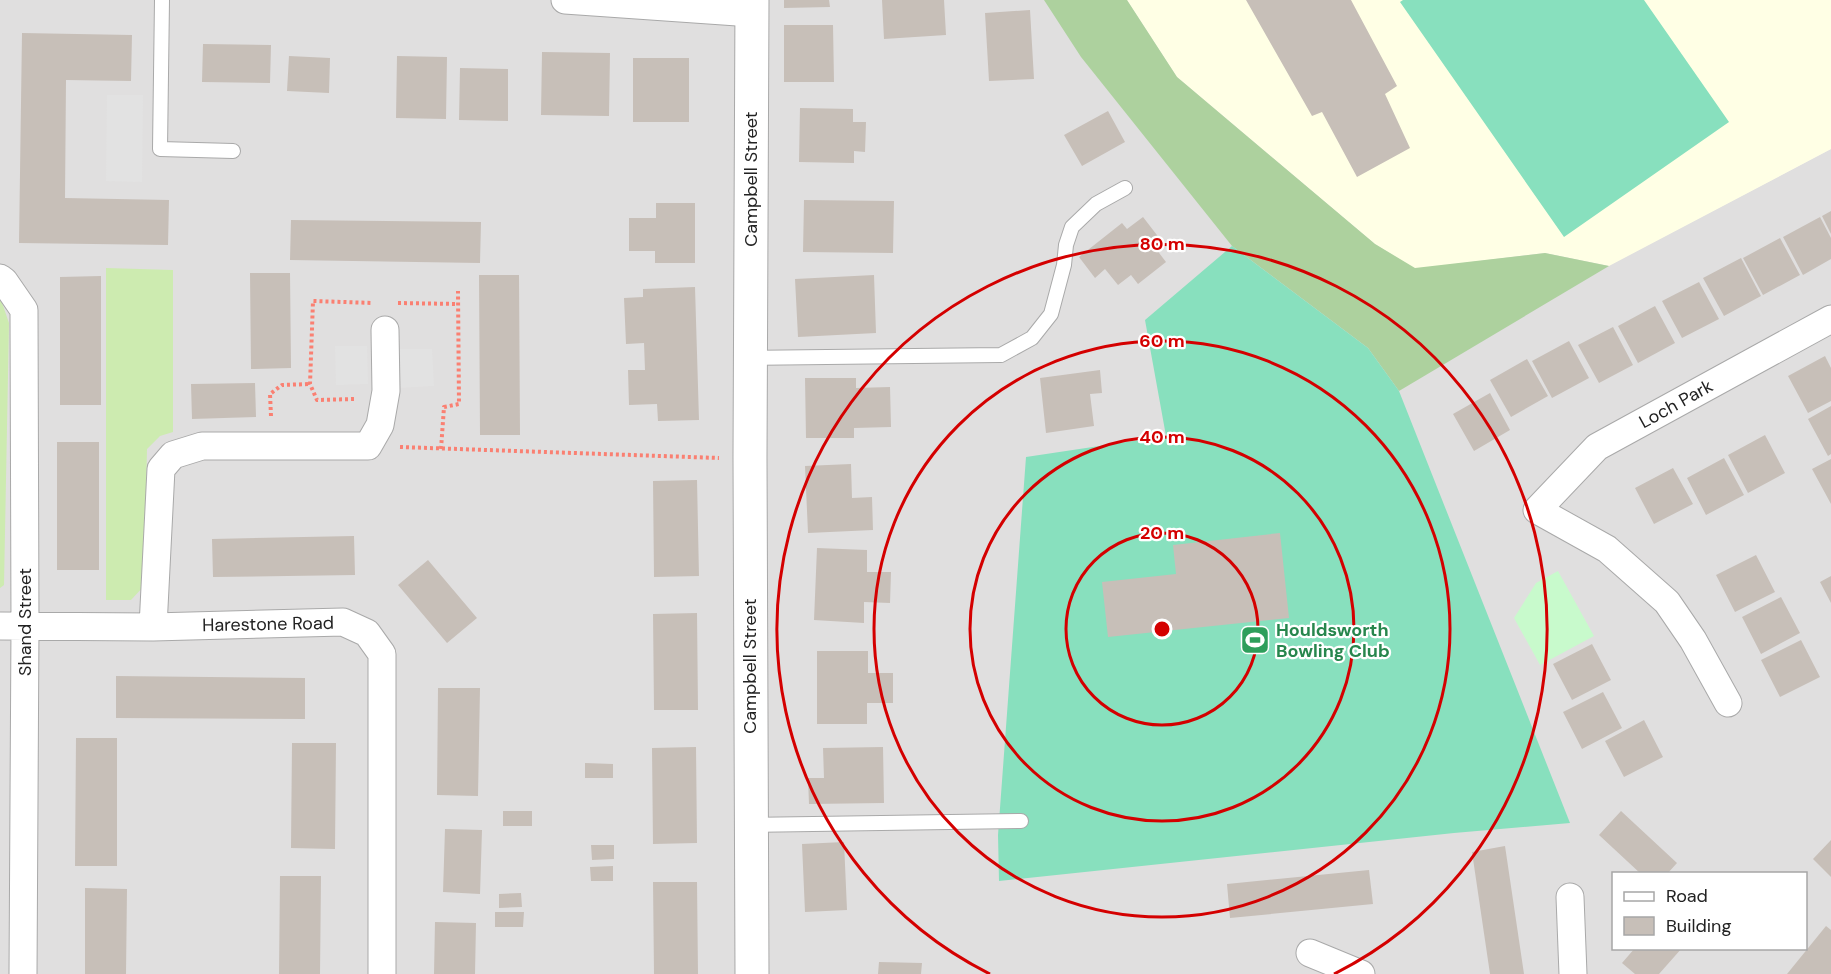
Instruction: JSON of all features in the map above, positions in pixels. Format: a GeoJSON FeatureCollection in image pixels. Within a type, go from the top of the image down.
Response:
{"type":"FeatureCollection","features":[{"type":"Feature","properties":{"kind":"street"},"geometry":{"type":"LineString","coordinates":[[565,0],[752,7]]}},
{"type":"Feature","properties":{"kind":"street","name":"Campbell Street"},"geometry":{"type":"LineString","coordinates":[[752,7],[750,358],[752,974]]}},
{"type":"Feature","properties":{"kind":"street","name":"Shand Street"},"geometry":{"type":"LineString","coordinates":[[0,278],[24,310],[13,626],[23,974]]}},
{"type":"Feature","properties":{"kind":"street","name":"Loch Park"},"geometry":{"type":"LineString","coordinates":[[1728,703],[1693,640],[1668,602],[1607,549],[1537,510],[1597,447],[1831,320]]}},
{"type":"Feature","properties":{"kind":"street"},"geometry":{"type":"LineString","coordinates":[[153,627],[160,469],[173,455],[202,446],[368,446],[380,425],[384,399],[385,330]]}},
{"type":"Feature","properties":{"kind":"street","name":"Harestone Road"},"geometry":{"type":"LineString","coordinates":[[13,626],[153,627],[343,622],[367,633],[382,654],[382,974]]}},
{"type":"Feature","properties":{"kind":"street"},"geometry":{"type":"LineString","coordinates":[[1570,897],[1573,974]]}},
{"type":"Feature","properties":{"kind":"street"},"geometry":{"type":"LineString","coordinates":[[1310,953],[1361,974]]}},
{"type":"Feature","properties":{"kind":"lane"},"geometry":{"type":"LineString","coordinates":[[162,0],[160,149],[233,151]]}},
{"type":"Feature","properties":{"kind":"lane"},"geometry":{"type":"LineString","coordinates":[[750,358],[1001,355],[1032,338],[1051,314],[1072,226],[1095,204],[1125,188]]}},
{"type":"Feature","properties":{"kind":"lane"},"geometry":{"type":"LineString","coordinates":[[751,825],[1021,820]]}},
{"type":"Feature","properties":{"kind":"path"},"geometry":{"type":"LineString","coordinates":[[441,449],[444,407],[459,404],[458,291]]}},
{"type":"Feature","properties":{"kind":"path"},"geometry":{"type":"LineString","coordinates":[[272,446],[270,394],[282,385],[310,384],[317,399],[384,399]]}},
{"type":"Feature","properties":{"kind":"path"},"geometry":{"type":"LineString","coordinates":[[368,446],[708,459],[750,457]]}},
{"type":"Feature","properties":{"kind":"shaded area"},"geometry":{"type":"Polygon","coordinates":[[[0,0],[1127,0],[1177,77],[1609,265],[1831,149],[1831,974],[0,974],[0,0]]]}},
{"type":"Feature","properties":{"kind":"shaded area"},"geometry":{"type":"Polygon","coordinates":[[[1127,0],[1831,0],[1831,149],[1609,266],[1545,253],[1415,269],[1375,244],[1177,77],[1127,0]]]}},
{"type":"Feature","properties":{"kind":"shaded area"},"geometry":{"type":"Polygon","coordinates":[[[107,95],[143,95],[142,182],[106,181],[107,95]]]}},
{"type":"Feature","properties":{"kind":"shaded area"},"geometry":{"type":"Polygon","coordinates":[[[335,346],[367,346],[368,384],[336,385],[335,346]]]}},
{"type":"Feature","properties":{"kind":"shaded area"},"geometry":{"type":"Polygon","coordinates":[[[400,349],[432,349],[434,386],[401,388],[400,349]]]}},
{"type":"Feature","properties":{"kind":"green space"},"geometry":{"type":"Polygon","coordinates":[[[1044,0],[1127,0],[1177,77],[1375,244],[1415,268],[1545,253],[1609,266],[1399,391],[1368,348],[1232,246],[1081,57],[1044,0]]]}},
{"type":"Feature","properties":{"kind":"green space"},"geometry":{"type":"Polygon","coordinates":[[[1403,0],[1644,0],[1729,122],[1564,237],[1400,2],[1403,0]]]}},
{"type":"Feature","properties":{"kind":"green space","name":"Houldsworth Bowling Club"},"geometry":{"type":"Polygon","coordinates":[[[1232,246],[1368,348],[1399,391],[1570,823],[999,881],[998,835],[1026,457],[1166,436],[1145,320],[1232,246]]]}},
{"type":"Feature","properties":{"kind":"green space"},"geometry":{"type":"Polygon","coordinates":[[[106,268],[173,270],[173,432],[160,436],[147,449],[144,586],[131,600],[106,600],[106,268]]]}},
{"type":"Feature","properties":{"kind":"green space"},"geometry":{"type":"Polygon","coordinates":[[[0,297],[9,323],[4,585],[0,588],[0,297]]]}},
{"type":"Feature","properties":{"kind":"green space"},"geometry":{"type":"Polygon","coordinates":[[[1558,571],[1594,636],[1540,665],[1514,618],[1536,583],[1558,571]]]}},
{"type":"Feature","properties":{"kind":"building"},"geometry":{"type":"Polygon","coordinates":[[[784,0],[829,0],[830,7],[784,8],[784,0]]]}},
{"type":"Feature","properties":{"kind":"building"},"geometry":{"type":"Polygon","coordinates":[[[882,0],[944,0],[946,35],[884,39],[882,0]]]}},
{"type":"Feature","properties":{"kind":"building"},"geometry":{"type":"Polygon","coordinates":[[[1246,0],[1351,0],[1397,86],[1385,94],[1410,148],[1357,177],[1322,112],[1312,116],[1246,0]]]}},
{"type":"Feature","properties":{"kind":"building"},"geometry":{"type":"Polygon","coordinates":[[[1030,10],[1034,79],[989,81],[985,13],[1030,10]]]}},
{"type":"Feature","properties":{"kind":"building"},"geometry":{"type":"Polygon","coordinates":[[[784,25],[833,25],[834,82],[784,82],[784,25]]]}},
{"type":"Feature","properties":{"kind":"building"},"geometry":{"type":"Polygon","coordinates":[[[22,33],[132,35],[131,81],[66,80],[65,198],[169,200],[168,245],[19,243],[22,33]]]}},
{"type":"Feature","properties":{"kind":"building"},"geometry":{"type":"Polygon","coordinates":[[[203,44],[271,45],[270,83],[202,82],[203,44]]]}},
{"type":"Feature","properties":{"kind":"building"},"geometry":{"type":"Polygon","coordinates":[[[542,52],[610,53],[609,116],[541,115],[542,52]]]}},
{"type":"Feature","properties":{"kind":"building"},"geometry":{"type":"Polygon","coordinates":[[[289,56],[330,58],[329,93],[287,91],[289,56]]]}},
{"type":"Feature","properties":{"kind":"building"},"geometry":{"type":"Polygon","coordinates":[[[397,56],[447,57],[446,119],[396,118],[397,56]]]}},
{"type":"Feature","properties":{"kind":"building"},"geometry":{"type":"Polygon","coordinates":[[[633,58],[689,58],[689,122],[633,122],[633,58]]]}},
{"type":"Feature","properties":{"kind":"building"},"geometry":{"type":"Polygon","coordinates":[[[460,68],[508,69],[508,121],[459,120],[460,68]]]}},
{"type":"Feature","properties":{"kind":"building"},"geometry":{"type":"Polygon","coordinates":[[[800,108],[853,109],[853,122],[866,122],[865,152],[854,151],[854,163],[799,162],[800,108]]]}},
{"type":"Feature","properties":{"kind":"building"},"geometry":{"type":"Polygon","coordinates":[[[1108,111],[1125,142],[1082,166],[1064,135],[1108,111]]]}},
{"type":"Feature","properties":{"kind":"building"},"geometry":{"type":"Polygon","coordinates":[[[804,200],[894,201],[893,253],[803,252],[804,200]]]}},
{"type":"Feature","properties":{"kind":"building"},"geometry":{"type":"Polygon","coordinates":[[[656,203],[695,203],[695,263],[655,263],[655,251],[629,251],[629,218],[656,218],[656,203]]]}},
{"type":"Feature","properties":{"kind":"building"},"geometry":{"type":"Polygon","coordinates":[[[1831,211],[1831,234],[1822,216],[1831,211]]]}},
{"type":"Feature","properties":{"kind":"building"},"geometry":{"type":"Polygon","coordinates":[[[1143,217],[1160,239],[1153,245],[1166,262],[1138,284],[1131,275],[1118,285],[1105,269],[1095,278],[1079,257],[1122,223],[1127,229],[1143,217]]]}},
{"type":"Feature","properties":{"kind":"building"},"geometry":{"type":"Polygon","coordinates":[[[1820,217],[1831,238],[1831,259],[1803,275],[1783,237],[1820,217]]]}},
{"type":"Feature","properties":{"kind":"building"},"geometry":{"type":"Polygon","coordinates":[[[291,220],[481,222],[480,263],[290,260],[291,220]]]}},
{"type":"Feature","properties":{"kind":"building"},"geometry":{"type":"Polygon","coordinates":[[[1780,238],[1800,275],[1763,295],[1743,258],[1780,238]]]}},
{"type":"Feature","properties":{"kind":"building"},"geometry":{"type":"Polygon","coordinates":[[[1741,258],[1761,296],[1724,316],[1703,278],[1741,258]]]}},
{"type":"Feature","properties":{"kind":"building"},"geometry":{"type":"Polygon","coordinates":[[[250,273],[290,273],[291,368],[251,369],[250,273]]]}},
{"type":"Feature","properties":{"kind":"building"},"geometry":{"type":"Polygon","coordinates":[[[479,275],[519,275],[520,435],[480,435],[479,275]]]}},
{"type":"Feature","properties":{"kind":"building"},"geometry":{"type":"Polygon","coordinates":[[[874,275],[876,333],[798,337],[795,279],[874,275]]]}},
{"type":"Feature","properties":{"kind":"building"},"geometry":{"type":"Polygon","coordinates":[[[101,276],[101,405],[60,405],[60,277],[101,276]]]}},
{"type":"Feature","properties":{"kind":"building"},"geometry":{"type":"Polygon","coordinates":[[[1699,282],[1719,319],[1682,338],[1662,301],[1699,282]]]}},
{"type":"Feature","properties":{"kind":"building"},"geometry":{"type":"Polygon","coordinates":[[[695,287],[699,420],[658,421],[657,404],[629,405],[628,370],[645,370],[644,343],[626,344],[624,298],[643,297],[643,289],[695,287]]]}},
{"type":"Feature","properties":{"kind":"building"},"geometry":{"type":"Polygon","coordinates":[[[1655,306],[1675,343],[1638,363],[1618,326],[1655,306]]]}},
{"type":"Feature","properties":{"kind":"building"},"geometry":{"type":"Polygon","coordinates":[[[1613,327],[1633,365],[1599,383],[1578,345],[1613,327]]]}},
{"type":"Feature","properties":{"kind":"building"},"geometry":{"type":"Polygon","coordinates":[[[1569,341],[1589,378],[1552,398],[1532,361],[1569,341]]]}},
{"type":"Feature","properties":{"kind":"building"},"geometry":{"type":"Polygon","coordinates":[[[1825,356],[1831,368],[1831,401],[1808,413],[1788,376],[1825,356]]]}},
{"type":"Feature","properties":{"kind":"building"},"geometry":{"type":"Polygon","coordinates":[[[1527,359],[1548,396],[1511,417],[1490,380],[1527,359]]]}},
{"type":"Feature","properties":{"kind":"building"},"geometry":{"type":"Polygon","coordinates":[[[1100,370],[1102,393],[1090,394],[1094,426],[1046,433],[1040,378],[1100,370]]]}},
{"type":"Feature","properties":{"kind":"building"},"geometry":{"type":"Polygon","coordinates":[[[805,378],[856,378],[856,388],[890,387],[891,427],[854,428],[854,438],[806,438],[805,378]]]}},
{"type":"Feature","properties":{"kind":"building"},"geometry":{"type":"Polygon","coordinates":[[[255,383],[256,417],[192,419],[191,384],[255,383]]]}},
{"type":"Feature","properties":{"kind":"building"},"geometry":{"type":"Polygon","coordinates":[[[1490,393],[1510,430],[1474,451],[1453,414],[1490,393]]]}},
{"type":"Feature","properties":{"kind":"building"},"geometry":{"type":"Polygon","coordinates":[[[1831,406],[1831,454],[1828,456],[1808,419],[1831,406]]]}},
{"type":"Feature","properties":{"kind":"building"},"geometry":{"type":"Polygon","coordinates":[[[1765,435],[1785,473],[1748,493],[1728,455],[1765,435]]]}},
{"type":"Feature","properties":{"kind":"building"},"geometry":{"type":"Polygon","coordinates":[[[57,442],[99,442],[99,570],[57,570],[57,442]]]}},
{"type":"Feature","properties":{"kind":"building"},"geometry":{"type":"Polygon","coordinates":[[[1724,458],[1744,495],[1706,515],[1687,478],[1724,458]]]}},
{"type":"Feature","properties":{"kind":"building"},"geometry":{"type":"Polygon","coordinates":[[[1831,459],[1831,504],[1812,469],[1831,459]]]}},
{"type":"Feature","properties":{"kind":"building"},"geometry":{"type":"Polygon","coordinates":[[[851,464],[852,498],[872,497],[873,530],[808,533],[805,466],[851,464]]]}},
{"type":"Feature","properties":{"kind":"building"},"geometry":{"type":"Polygon","coordinates":[[[1673,468],[1693,504],[1654,524],[1635,488],[1673,468]]]}},
{"type":"Feature","properties":{"kind":"building"},"geometry":{"type":"Polygon","coordinates":[[[697,480],[699,576],[654,577],[653,481],[697,480]]]}},
{"type":"Feature","properties":{"kind":"building"},"geometry":{"type":"Polygon","coordinates":[[[1280,533],[1289,618],[1108,637],[1102,582],[1176,574],[1173,545],[1280,533]]]}},
{"type":"Feature","properties":{"kind":"building"},"geometry":{"type":"Polygon","coordinates":[[[354,536],[355,575],[213,577],[212,539],[354,536]]]}},
{"type":"Feature","properties":{"kind":"building"},"geometry":{"type":"Polygon","coordinates":[[[817,548],[867,550],[867,572],[891,572],[890,603],[864,602],[864,623],[814,620],[817,548]]]}},
{"type":"Feature","properties":{"kind":"building"},"geometry":{"type":"Polygon","coordinates":[[[1756,555],[1775,592],[1735,612],[1716,575],[1756,555]]]}},
{"type":"Feature","properties":{"kind":"building"},"geometry":{"type":"Polygon","coordinates":[[[428,560],[477,618],[447,643],[398,585],[428,560]]]}},
{"type":"Feature","properties":{"kind":"building"},"geometry":{"type":"Polygon","coordinates":[[[1831,576],[1831,603],[1820,582],[1831,576]]]}},
{"type":"Feature","properties":{"kind":"building"},"geometry":{"type":"Polygon","coordinates":[[[1781,597],[1800,633],[1761,654],[1742,617],[1781,597]]]}},
{"type":"Feature","properties":{"kind":"building"},"geometry":{"type":"Polygon","coordinates":[[[697,613],[698,710],[654,710],[653,614],[697,613]]]}},
{"type":"Feature","properties":{"kind":"building"},"geometry":{"type":"Polygon","coordinates":[[[1801,640],[1820,677],[1780,697],[1761,660],[1801,640]]]}},
{"type":"Feature","properties":{"kind":"building"},"geometry":{"type":"Polygon","coordinates":[[[1592,644],[1611,680],[1572,700],[1553,664],[1592,644]]]}},
{"type":"Feature","properties":{"kind":"building"},"geometry":{"type":"Polygon","coordinates":[[[817,651],[868,651],[868,673],[893,673],[893,703],[867,703],[867,724],[817,724],[817,651]]]}},
{"type":"Feature","properties":{"kind":"building"},"geometry":{"type":"Polygon","coordinates":[[[116,676],[305,678],[305,719],[116,718],[116,676]]]}},
{"type":"Feature","properties":{"kind":"building"},"geometry":{"type":"Polygon","coordinates":[[[438,688],[480,688],[478,796],[437,795],[438,688]]]}},
{"type":"Feature","properties":{"kind":"building"},"geometry":{"type":"Polygon","coordinates":[[[1603,692],[1622,728],[1582,749],[1563,712],[1603,692]]]}},
{"type":"Feature","properties":{"kind":"building"},"geometry":{"type":"Polygon","coordinates":[[[1644,720],[1663,757],[1624,777],[1605,741],[1644,720]]]}},
{"type":"Feature","properties":{"kind":"building"},"geometry":{"type":"Polygon","coordinates":[[[76,738],[117,738],[117,866],[75,866],[76,738]]]}},
{"type":"Feature","properties":{"kind":"building"},"geometry":{"type":"Polygon","coordinates":[[[292,743],[336,743],[335,849],[291,848],[292,743]]]}},
{"type":"Feature","properties":{"kind":"building"},"geometry":{"type":"Polygon","coordinates":[[[696,747],[697,843],[653,844],[652,748],[696,747]]]}},
{"type":"Feature","properties":{"kind":"building"},"geometry":{"type":"Polygon","coordinates":[[[883,747],[884,803],[809,804],[808,778],[824,778],[823,748],[883,747]]]}},
{"type":"Feature","properties":{"kind":"building"},"geometry":{"type":"Polygon","coordinates":[[[585,763],[613,764],[613,778],[585,778],[585,763]]]}},
{"type":"Feature","properties":{"kind":"building"},"geometry":{"type":"Polygon","coordinates":[[[503,811],[532,811],[532,826],[503,826],[503,811]]]}},
{"type":"Feature","properties":{"kind":"building"},"geometry":{"type":"Polygon","coordinates":[[[1621,811],[1677,863],[1669,872],[1639,872],[1599,835],[1621,811]]]}},
{"type":"Feature","properties":{"kind":"building"},"geometry":{"type":"Polygon","coordinates":[[[445,829],[482,830],[480,894],[443,892],[445,829]]]}},
{"type":"Feature","properties":{"kind":"building"},"geometry":{"type":"Polygon","coordinates":[[[1831,840],[1831,877],[1813,859],[1831,840]]]}},
{"type":"Feature","properties":{"kind":"building"},"geometry":{"type":"Polygon","coordinates":[[[844,842],[847,910],[805,912],[802,844],[844,842]]]}},
{"type":"Feature","properties":{"kind":"building"},"geometry":{"type":"Polygon","coordinates":[[[591,845],[614,845],[614,859],[592,860],[591,845]]]}},
{"type":"Feature","properties":{"kind":"building"},"geometry":{"type":"Polygon","coordinates":[[[1505,846],[1524,974],[1490,974],[1472,852],[1505,846]]]}},
{"type":"Feature","properties":{"kind":"building"},"geometry":{"type":"Polygon","coordinates":[[[613,866],[613,881],[591,881],[590,867],[613,866]]]}},
{"type":"Feature","properties":{"kind":"building"},"geometry":{"type":"Polygon","coordinates":[[[1369,870],[1373,904],[1230,918],[1227,884],[1369,870]]]}},
{"type":"Feature","properties":{"kind":"building"},"geometry":{"type":"Polygon","coordinates":[[[280,876],[321,876],[320,974],[279,974],[280,876]]]}},
{"type":"Feature","properties":{"kind":"building"},"geometry":{"type":"Polygon","coordinates":[[[653,882],[697,882],[698,974],[654,974],[653,882]]]}},
{"type":"Feature","properties":{"kind":"building"},"geometry":{"type":"Polygon","coordinates":[[[85,888],[127,889],[126,974],[85,974],[85,888]]]}},
{"type":"Feature","properties":{"kind":"building"},"geometry":{"type":"Polygon","coordinates":[[[521,893],[522,907],[499,908],[499,894],[521,893]]]}},
{"type":"Feature","properties":{"kind":"building"},"geometry":{"type":"Polygon","coordinates":[[[495,912],[524,912],[523,927],[495,927],[495,912]]]}},
{"type":"Feature","properties":{"kind":"building"},"geometry":{"type":"Polygon","coordinates":[[[435,922],[476,923],[475,974],[434,974],[435,922]]]}},
{"type":"Feature","properties":{"kind":"building"},"geometry":{"type":"Polygon","coordinates":[[[1826,926],[1831,930],[1831,974],[1787,974],[1826,926]]]}},
{"type":"Feature","properties":{"kind":"building"},"geometry":{"type":"Polygon","coordinates":[[[1633,950],[1680,950],[1659,974],[1635,974],[1622,963],[1633,950]]]}},
{"type":"Feature","properties":{"kind":"building"},"geometry":{"type":"Polygon","coordinates":[[[879,962],[922,963],[921,974],[878,974],[879,962]]]}},
{"type":"Feature","properties":{"kind":"place","name":"Houldsworth Bowling Club"},"geometry":{"type":"Point","coordinates":[1255,640]}}]}
